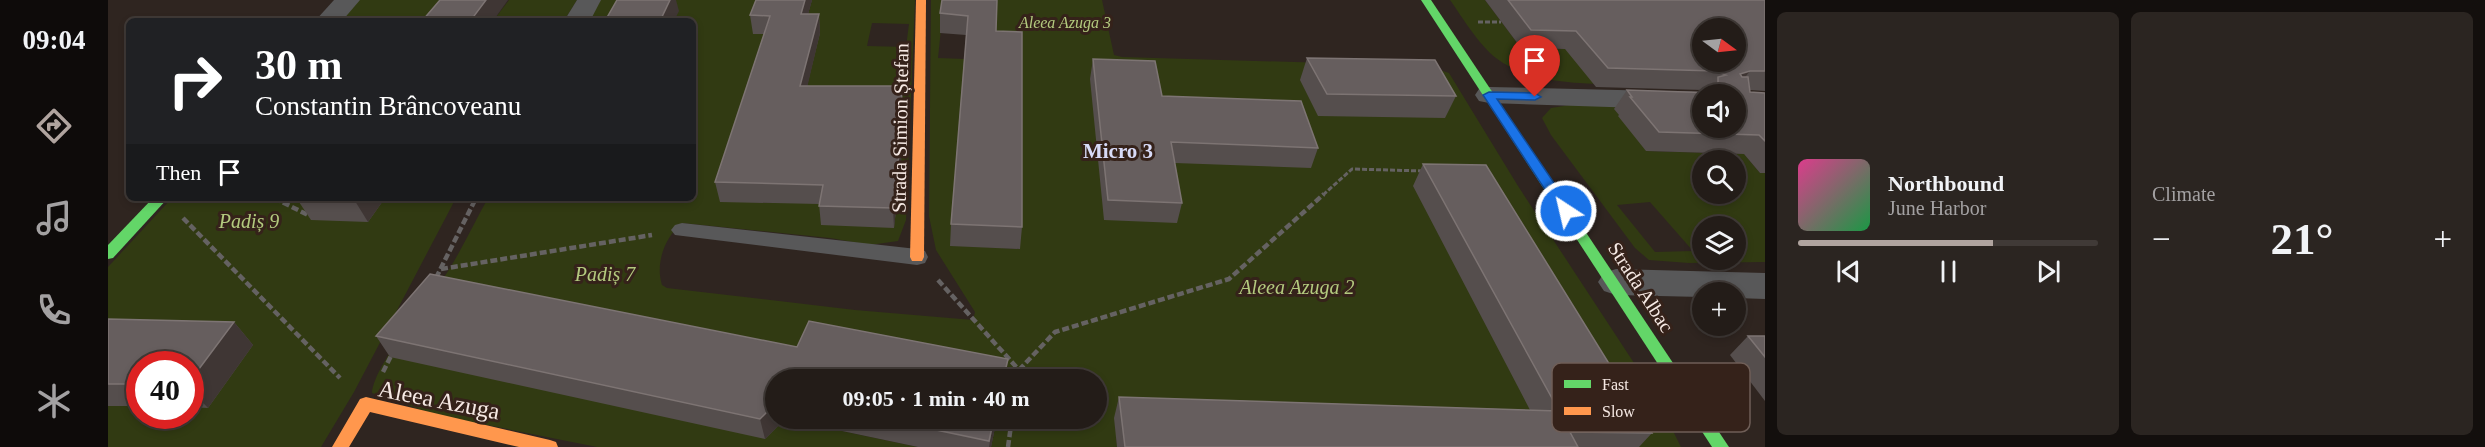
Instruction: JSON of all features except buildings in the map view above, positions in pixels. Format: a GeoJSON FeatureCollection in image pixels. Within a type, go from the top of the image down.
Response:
{"type":"FeatureCollection","features":[{"type":"Feature","properties":{"kind":"street"},"geometry":{"type":"LineString","coordinates":[[331,18],[348,0]]}},
{"type":"Feature","properties":{"kind":"street"},"geometry":{"type":"LineString","coordinates":[[579,18],[589,0]]}},
{"type":"Feature","properties":{"kind":"street","name":"Strada Simion Ștefan"},"geometry":{"type":"LineString","coordinates":[[917,257],[921,0]]}},
{"type":"Feature","properties":{"kind":"street","name":"Strada Albac"},"geometry":{"type":"LineString","coordinates":[[1426,0],[1541,175],[1616,282],[1668,363]]}},
{"type":"Feature","properties":{"kind":"street"},"geometry":{"type":"LineString","coordinates":[[1489,95],[1692,101]]}},
{"type":"Feature","properties":{"kind":"street"},"geometry":{"type":"LineString","coordinates":[[108,254],[158,201]]}},
{"type":"Feature","properties":{"kind":"street"},"geometry":{"type":"LineString","coordinates":[[1616,282],[1765,286]]}},
{"type":"Feature","properties":{"kind":"street","name":"Aleea Azuga"},"geometry":{"type":"LineString","coordinates":[[340,447],[366,404],[550,447]]}},
{"type":"Feature","properties":{"kind":"street","name":"Strada Albac"},"geometry":{"type":"LineString","coordinates":[[1711,432],[1721,447]]}},
{"type":"Feature","properties":{"kind":"lane"},"geometry":{"type":"LineString","coordinates":[[682,230],[917,257]]}},
{"type":"Feature","properties":{"kind":"path"},"geometry":{"type":"LineString","coordinates":[[1020,369],[1055,332],[1229,279],[1352,169],[1434,171]]}},
{"type":"Feature","properties":{"kind":"path"},"geometry":{"type":"LineString","coordinates":[[280,201],[310,216]]}},
{"type":"Feature","properties":{"kind":"path"},"geometry":{"type":"LineString","coordinates":[[430,288],[475,201]]}},
{"type":"Feature","properties":{"kind":"path"},"geometry":{"type":"LineString","coordinates":[[176,211],[366,404],[394,350]]}},
{"type":"Feature","properties":{"kind":"path"},"geometry":{"type":"LineString","coordinates":[[441,269],[682,230]]}},
{"type":"Feature","properties":{"kind":"path"},"geometry":{"type":"LineString","coordinates":[[917,257],[1018,369]]}},
{"type":"Feature","properties":{"kind":"path"},"geometry":{"type":"LineString","coordinates":[[1008,447],[1010,429]]}},
{"type":"Feature","properties":{"kind":"green space"},"geometry":{"type":"Polygon","coordinates":[[[353,0],[464,0],[449,18],[337,18],[353,0]]]}},
{"type":"Feature","properties":{"kind":"green space"},"geometry":{"type":"Polygon","coordinates":[[[509,0],[577,0],[566,18],[495,18],[509,0]]]}},
{"type":"Feature","properties":{"kind":"green space"},"geometry":{"type":"Polygon","coordinates":[[[595,0],[619,0],[622,18],[585,18],[595,0]]]}},
{"type":"Feature","properties":{"kind":"green space"},"geometry":{"type":"Polygon","coordinates":[[[665,0],[765,0],[754,34],[772,34],[720,201],[779,203],[803,32],[812,0],[915,0],[906,220],[898,241],[870,245],[830,238],[682,223],[666,243],[661,259],[660,277],[662,285],[667,288],[855,310],[973,320],[975,312],[936,250],[929,216],[931,0],[944,0],[938,58],[965,59],[951,245],[1020,249],[995,51],[996,0],[1102,0],[1114,55],[1122,57],[1395,65],[1431,67],[1449,73],[1518,186],[1634,363],[1552,363],[1552,432],[1674,432],[1681,447],[1629,447],[1542,432],[1115,418],[1117,447],[991,447],[995,429],[1107,429],[1107,369],[801,368],[443,295],[765,439],[775,429],[832,429],[918,447],[597,447],[437,415],[372,393],[375,380],[393,348],[450,268],[486,201],[696,201],[696,18],[673,18],[665,0]],[[872,23],[867,46],[906,47],[909,24],[872,23]],[[855,105],[847,144],[903,146],[904,106],[855,105]]]}},
{"type":"Feature","properties":{"kind":"green space"},"geometry":{"type":"Polygon","coordinates":[[[1450,0],[1485,0],[1521,48],[1565,49],[1624,85],[1557,81],[1510,67],[1483,46],[1450,0]]]}},
{"type":"Feature","properties":{"kind":"green space"},"geometry":{"type":"Polygon","coordinates":[[[1570,105],[1630,105],[1646,151],[1692,152],[1692,204],[1746,204],[1746,156],[1760,173],[1765,173],[1765,262],[1746,262],[1746,216],[1692,216],[1692,250],[1650,202],[1617,205],[1655,252],[1692,251],[1692,263],[1649,260],[1635,248],[1551,135],[1542,118],[1551,108],[1570,105]]]}},
{"type":"Feature","properties":{"kind":"green space","name":"Padiș 9"},"geometry":{"type":"Polygon","coordinates":[[[169,201],[454,201],[354,392],[321,447],[108,447],[108,406],[126,406],[126,429],[204,429],[204,394],[253,345],[108,342],[108,267],[169,201]]]}},
{"type":"Feature","properties":{"kind":"traffic: fast"},"geometry":{"type":"LineString","coordinates":[[1426,0],[1666,363]]}},
{"type":"Feature","properties":{"kind":"traffic: fast"},"geometry":{"type":"LineString","coordinates":[[108,254],[158,201]]}},
{"type":"Feature","properties":{"kind":"traffic: fast"},"geometry":{"type":"LineString","coordinates":[[1711,432],[1721,447]]}},
{"type":"Feature","properties":{"kind":"traffic: slow"},"geometry":{"type":"LineString","coordinates":[[917,257],[921,0]]}},
{"type":"Feature","properties":{"kind":"traffic: slow"},"geometry":{"type":"LineString","coordinates":[[340,447],[366,404],[550,447]]}},
{"type":"Feature","properties":{"kind":"district","name":"Micro 3"},"geometry":{"type":"Point","coordinates":[1118,151]}},
{"type":"Feature","properties":{"kind":"route"},"geometry":{"type":"LineString","coordinates":[[1535,97],[1489,95],[1566,211]]}},
{"type":"Feature","properties":{"kind":"park label","name":"Aleea Azuga 3"},"geometry":{"type":"Point","coordinates":[1065,22]}},
{"type":"Feature","properties":{"kind":"park label","name":"Padiș 7"},"geometry":{"type":"Point","coordinates":[605,274]}},
{"type":"Feature","properties":{"kind":"park label","name":"Aleea Azuga 2"},"geometry":{"type":"Point","coordinates":[1297,287]}}]}
